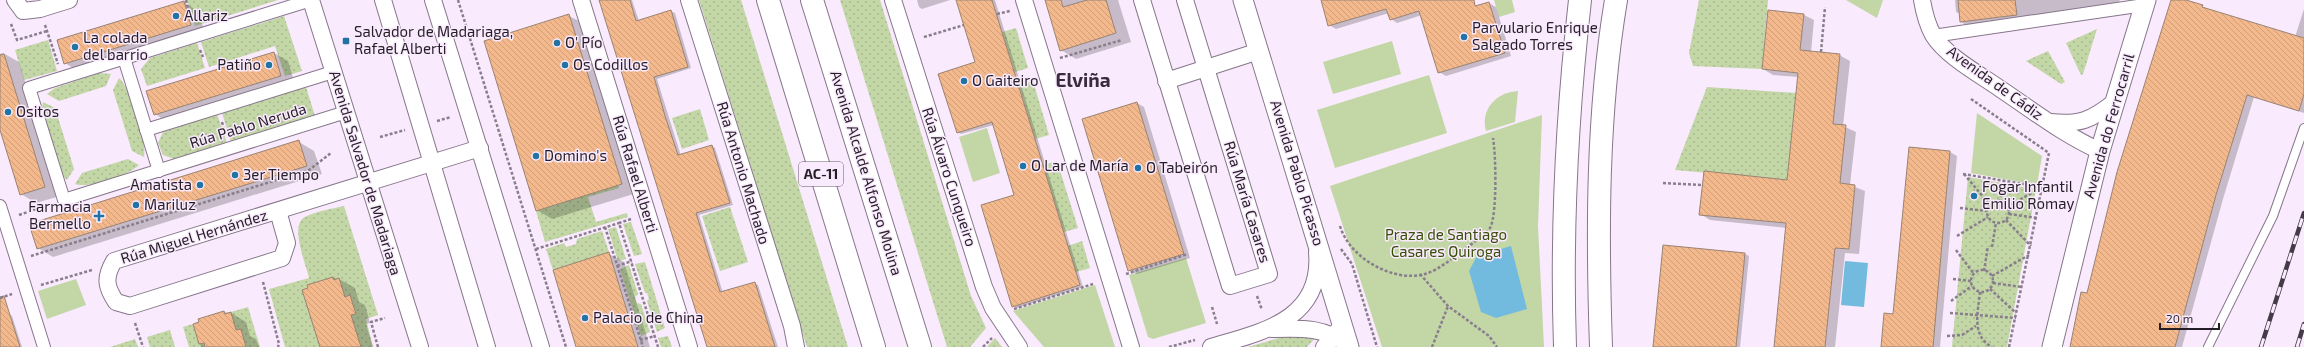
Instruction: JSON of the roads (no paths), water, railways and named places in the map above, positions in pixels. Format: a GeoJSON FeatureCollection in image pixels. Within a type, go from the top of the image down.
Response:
{"type":"FeatureCollection","features":[{"type":"Feature","properties":{"kind":"main road","name":"AC-11"},"geometry":{"type":"LineString","coordinates":[[768,0],[874,347]]}},
{"type":"Feature","properties":{"kind":"main road","name":"Avenida Alcalde Alfonso Molina"},"geometry":{"type":"LineString","coordinates":[[812,0],[918,343]]}},
{"type":"Feature","properties":{"kind":"main road"},"geometry":{"type":"LineString","coordinates":[[1565,347],[1565,162],[1571,79],[1580,0]]}},
{"type":"Feature","properties":{"kind":"main road"},"geometry":{"type":"LineString","coordinates":[[1601,347],[1601,165],[1616,3]]}},
{"type":"Feature","properties":{"kind":"street"},"geometry":{"type":"LineString","coordinates":[[15,0],[23,11],[40,9],[69,0]]}},
{"type":"Feature","properties":{"kind":"street"},"geometry":{"type":"LineString","coordinates":[[159,171],[124,58],[311,0]]}},
{"type":"Feature","properties":{"kind":"street","name":"Avenida Salvador de Madariaga"},"geometry":{"type":"LineString","coordinates":[[311,0],[420,347]]}},
{"type":"Feature","properties":{"kind":"street"},"geometry":{"type":"LineString","coordinates":[[383,0],[431,164],[488,347]]}},
{"type":"Feature","properties":{"kind":"street"},"geometry":{"type":"LineString","coordinates":[[433,0],[541,347]]}},
{"type":"Feature","properties":{"kind":"street","name":"Rúa Rafael Alberti"},"geometry":{"type":"LineString","coordinates":[[581,0],[689,347]]}},
{"type":"Feature","properties":{"kind":"street","name":"Rúa Antonio Machado"},"geometry":{"type":"LineString","coordinates":[[689,0],[792,326],[796,347]]}},
{"type":"Feature","properties":{"kind":"street","name":"Rúa Álvaro Cunqueiro"},"geometry":{"type":"LineString","coordinates":[[893,0],[984,287],[992,308],[1018,347]]}},
{"type":"Feature","properties":{"kind":"street","name":"Rúa María Casares"},"geometry":{"type":"LineString","coordinates":[[1142,0],[1230,286],[1269,274],[1185,0]]}},
{"type":"Feature","properties":{"kind":"street","name":"Avenida Pablo Picasso"},"geometry":{"type":"LineString","coordinates":[[1243,0],[1315,233],[1344,337]]}},
{"type":"Feature","properties":{"kind":"street","name":"Avenida de Cádiz"},"geometry":{"type":"LineString","coordinates":[[1922,0],[1927,22],[1934,36],[1947,49],[1970,68],[2049,122],[2078,141],[2100,151]]}},
{"type":"Feature","properties":{"kind":"street"},"geometry":{"type":"LineString","coordinates":[[1934,36],[2145,3]]}},
{"type":"Feature","properties":{"kind":"street","name":"Avenida do Ferrocarril"},"geometry":{"type":"LineString","coordinates":[[2052,347],[2100,151],[2113,103],[2145,3]]}},
{"type":"Feature","properties":{"kind":"street"},"geometry":{"type":"LineString","coordinates":[[1019,5],[1131,347]]}},
{"type":"Feature","properties":{"kind":"street"},"geometry":{"type":"LineString","coordinates":[[1166,81],[1259,51]]}},
{"type":"Feature","properties":{"kind":"street","name":"Rúa Pablo Neruda"},"geometry":{"type":"LineString","coordinates":[[124,58],[29,88],[64,200],[346,112]]}},
{"type":"Feature","properties":{"kind":"street","name":"Rúa Pablo Neruda"},"geometry":{"type":"LineString","coordinates":[[146,130],[333,72]]}},
{"type":"Feature","properties":{"kind":"street","name":"Avenida de Cádiz"},"geometry":{"type":"LineString","coordinates":[[2049,122],[2069,124],[2083,122],[2096,116],[2113,103]]}},
{"type":"Feature","properties":{"kind":"street","name":"Rúa Miguel Hernández"},"geometry":{"type":"LineString","coordinates":[[278,211],[287,243],[282,258],[130,306],[116,302],[107,288],[108,271],[114,261],[480,148]]}},
{"type":"Feature","properties":{"kind":"street"},"geometry":{"type":"LineString","coordinates":[[0,206],[44,347]]}},
{"type":"Feature","properties":{"kind":"street"},"geometry":{"type":"LineString","coordinates":[[1211,347],[1268,330],[1287,319],[1299,308],[1315,285],[1318,264],[1315,233]]}},
{"type":"Feature","properties":{"kind":"street"},"geometry":{"type":"LineString","coordinates":[[1268,330],[1310,328],[1344,337]]}},
{"type":"Feature","properties":{"kind":"street"},"geometry":{"type":"LineString","coordinates":[[1324,347],[1344,337]]}},
{"type":"Feature","properties":{"kind":"lane"},"geometry":{"type":"LineString","coordinates":[[2208,347],[2274,216],[2304,128]]}},
{"type":"Feature","properties":{"kind":"water"},"geometry":{"type":"Polygon","coordinates":[[[1511,246],[1527,309],[1496,318],[1481,312],[1469,271],[1477,256],[1511,246]]]}},
{"type":"Feature","properties":{"kind":"water"},"geometry":{"type":"Polygon","coordinates":[[[1845,261],[1868,263],[1864,307],[1841,305],[1845,261]]]}},
{"type":"Feature","properties":{"kind":"railway"},"geometry":{"type":"LineString","coordinates":[[2261,347],[2304,213]]}},
{"type":"Feature","properties":{"kind":"railway"},"geometry":{"type":"LineString","coordinates":[[2297,347],[2304,324]]}},
{"type":"Feature","properties":{"kind":"place","name":"Allariz"},"geometry":{"type":"Point","coordinates":[176,16]}},
{"type":"Feature","properties":{"kind":"place","name":"Parvulario Enrique Salgado Torres"},"geometry":{"type":"Point","coordinates":[1464,37]}},
{"type":"Feature","properties":{"kind":"place","name":"Salvador de Madariaga, Rafael Alberti"},"geometry":{"type":"Point","coordinates":[346,41]}},
{"type":"Feature","properties":{"kind":"place","name":"O' Pío"},"geometry":{"type":"Point","coordinates":[557,43]}},
{"type":"Feature","properties":{"kind":"place","name":"La colada del barrio"},"geometry":{"type":"Point","coordinates":[75,47]}},
{"type":"Feature","properties":{"kind":"place","name":"Patiño"},"geometry":{"type":"Point","coordinates":[269,65]}},
{"type":"Feature","properties":{"kind":"place","name":"Os Codillos"},"geometry":{"type":"Point","coordinates":[565,65]}},
{"type":"Feature","properties":{"kind":"place","name":"O Gaiteiro"},"geometry":{"type":"Point","coordinates":[964,81]}},
{"type":"Feature","properties":{"kind":"place","name":"Ositos"},"geometry":{"type":"Point","coordinates":[8,112]}},
{"type":"Feature","properties":{"kind":"place","name":"Domino's"},"geometry":{"type":"Point","coordinates":[536,156]}},
{"type":"Feature","properties":{"kind":"place","name":"O Lar de María"},"geometry":{"type":"Point","coordinates":[1023,166]}},
{"type":"Feature","properties":{"kind":"place","name":"O Tabeirón"},"geometry":{"type":"Point","coordinates":[1138,168]}},
{"type":"Feature","properties":{"kind":"place","name":"3er Tiempo"},"geometry":{"type":"Point","coordinates":[235,175]}},
{"type":"Feature","properties":{"kind":"place","name":"Amatista"},"geometry":{"type":"Point","coordinates":[200,185]}},
{"type":"Feature","properties":{"kind":"place","name":"Fogar Infantil Emilio Romay"},"geometry":{"type":"Point","coordinates":[1974,196]}},
{"type":"Feature","properties":{"kind":"place","name":"Mariluz"},"geometry":{"type":"Point","coordinates":[136,205]}},
{"type":"Feature","properties":{"kind":"place","name":"Farmacia Bermello"},"geometry":{"type":"Point","coordinates":[99,216]}},
{"type":"Feature","properties":{"kind":"place","name":"Palacio de China"},"geometry":{"type":"Point","coordinates":[585,318]}},
{"type":"Feature","properties":{"kind":"district","name":"Elviña"},"geometry":{"type":"Point","coordinates":[1083,80]}},
{"type":"Feature","properties":{"kind":"park label","name":"Praza de Santiago Casares Quiroga"},"geometry":{"type":"Point","coordinates":[1446,244]}}]}
